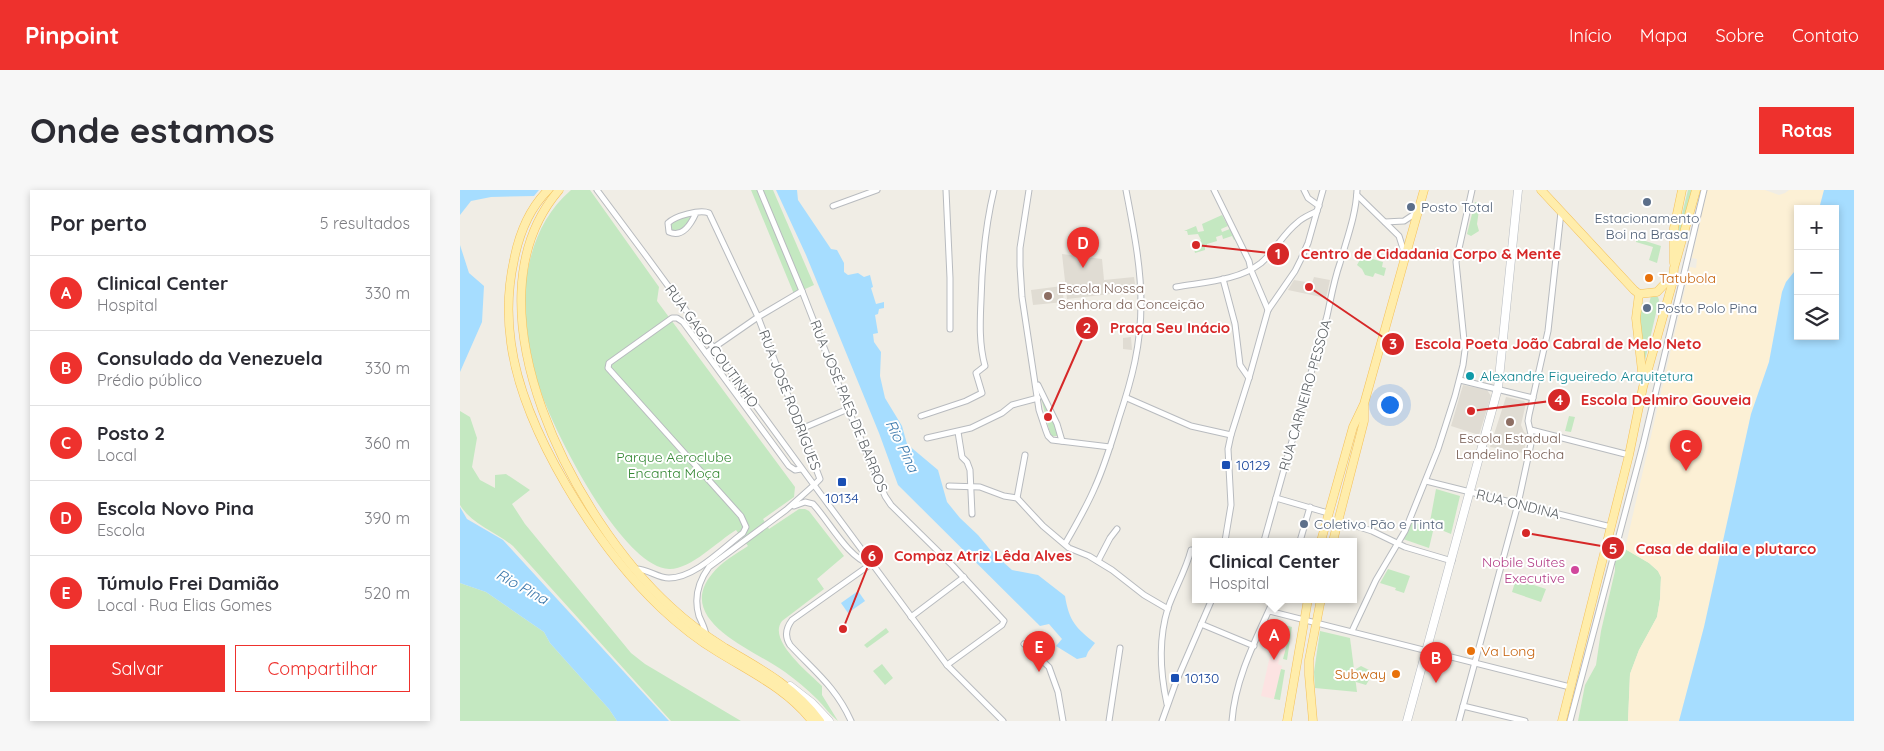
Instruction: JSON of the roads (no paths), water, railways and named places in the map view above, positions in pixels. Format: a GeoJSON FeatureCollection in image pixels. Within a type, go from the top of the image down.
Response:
{"type":"FeatureCollection","features":[{"type":"Feature","properties":{"kind":"main road"},"geometry":{"type":"LineString","coordinates":[[548,190],[533,210],[510,277],[509,295],[511,343],[520,381],[537,427],[567,486],[594,528],[612,552],[662,609],[706,644],[771,683],[794,701],[812,721]]}},
{"type":"Feature","properties":{"kind":"main road"},"geometry":{"type":"LineString","coordinates":[[559,190],[525,233],[516,300],[519,347],[527,379],[540,416],[577,490],[610,539],[661,598],[706,635],[806,698],[829,721]]}},
{"type":"Feature","properties":{"kind":"main road"},"geometry":{"type":"LineString","coordinates":[[1323,538],[1353,427],[1364,404],[1424,190]]}},
{"type":"Feature","properties":{"kind":"main road"},"geometry":{"type":"LineString","coordinates":[[1407,721],[1498,388],[1518,190]]}},
{"type":"Feature","properties":{"kind":"main road"},"geometry":{"type":"LineString","coordinates":[[1541,190],[1628,286],[1639,294],[1657,292],[1673,272],[1696,190]]}},
{"type":"Feature","properties":{"kind":"main road"},"geometry":{"type":"LineString","coordinates":[[1562,721],[1629,456],[1643,387],[1673,281],[1674,228],[1682,190]]}},
{"type":"Feature","properties":{"kind":"main road"},"geometry":{"type":"LineString","coordinates":[[1639,294],[1636,318],[1643,387]]}},
{"type":"Feature","properties":{"kind":"main road"},"geometry":{"type":"LineString","coordinates":[[1334,538],[1362,427],[1364,404]]}},
{"type":"Feature","properties":{"kind":"main road"},"geometry":{"type":"LineString","coordinates":[[1287,721],[1307,603]]}},
{"type":"Feature","properties":{"kind":"main road"},"geometry":{"type":"LineString","coordinates":[[1313,721],[1309,668],[1319,603]]}},
{"type":"Feature","properties":{"kind":"main road"},"geometry":{"type":"LineString","coordinates":[[772,675],[797,695],[820,721]]}},
{"type":"Feature","properties":{"kind":"street","name":"RUA GAGO COUTINHO"},"geometry":{"type":"LineString","coordinates":[[597,190],[814,485]]}},
{"type":"Feature","properties":{"kind":"street","name":"RUA JOSÉ PAES DE BARROS"},"geometry":{"type":"LineString","coordinates":[[760,190],[881,490],[891,505],[964,577],[1004,621],[1002,625],[947,665]]}},
{"type":"Feature","properties":{"kind":"street"},"geometry":{"type":"LineString","coordinates":[[833,206],[877,190]]}},
{"type":"Feature","properties":{"kind":"street"},"geometry":{"type":"LineString","coordinates":[[946,190],[950,329]]}},
{"type":"Feature","properties":{"kind":"street"},"geometry":{"type":"LineString","coordinates":[[921,416],[981,394],[983,391],[976,372],[985,366],[981,347],[980,319],[983,253],[994,190]]}},
{"type":"Feature","properties":{"kind":"street"},"geometry":{"type":"LineString","coordinates":[[1029,190],[1022,228],[1020,266],[1029,347],[1042,422],[1048,436],[1052,440],[1110,447]]}},
{"type":"Feature","properties":{"kind":"street"},"geometry":{"type":"LineString","coordinates":[[1065,544],[1096,486],[1127,398],[1137,357],[1141,305],[1137,255],[1126,190]]}},
{"type":"Feature","properties":{"kind":"street"},"geometry":{"type":"LineString","coordinates":[[1214,190],[1250,262],[1251,270],[1268,310]]}},
{"type":"Feature","properties":{"kind":"street"},"geometry":{"type":"LineString","coordinates":[[1304,190],[1308,198],[1318,209]]}},
{"type":"Feature","properties":{"kind":"street"},"geometry":{"type":"LineString","coordinates":[[1225,538],[1231,492],[1228,466],[1231,435],[1250,378],[1268,310],[1298,265],[1308,242],[1323,190]]}},
{"type":"Feature","properties":{"kind":"street"},"geometry":{"type":"LineString","coordinates":[[1352,631],[1376,580],[1405,531],[1426,481],[1460,380],[1465,350],[1456,262],[1472,190]]}},
{"type":"Feature","properties":{"kind":"street"},"geometry":{"type":"LineString","coordinates":[[1570,721],[1643,445],[1704,190]]}},
{"type":"Feature","properties":{"kind":"street"},"geometry":{"type":"LineString","coordinates":[[1357,192],[1400,239],[1405,255]]}},
{"type":"Feature","properties":{"kind":"street","name":"RUA CARNEIRO PESSOA"},"geometry":{"type":"LineString","coordinates":[[1265,538],[1327,316],[1335,279],[1349,235],[1357,192]]}},
{"type":"Feature","properties":{"kind":"street"},"geometry":{"type":"LineString","coordinates":[[1176,287],[1223,279],[1251,270],[1267,257],[1296,223],[1318,209]]}},
{"type":"Feature","properties":{"kind":"street","name":"RUA JOSÉ RODRIGUES"},"geometry":{"type":"LineString","coordinates":[[696,213],[706,211],[709,213],[758,317],[820,479],[814,485],[947,665],[1003,721]]}},
{"type":"Feature","properties":{"kind":"street"},"geometry":{"type":"LineString","coordinates":[[1459,721],[1518,504],[1532,439],[1528,421],[1548,331],[1560,212]]}},
{"type":"Feature","properties":{"kind":"street"},"geometry":{"type":"LineString","coordinates":[[696,213],[689,225],[680,233],[674,234],[670,232],[668,223],[672,219],[696,213]]}},
{"type":"Feature","properties":{"kind":"street"},"geometry":{"type":"LineString","coordinates":[[1385,222],[1404,222],[1416,213]]}},
{"type":"Feature","properties":{"kind":"street"},"geometry":{"type":"LineString","coordinates":[[1223,279],[1235,324],[1240,350],[1240,365],[1250,378]]}},
{"type":"Feature","properties":{"kind":"street"},"geometry":{"type":"LineString","coordinates":[[706,353],[758,317],[802,291]]}},
{"type":"Feature","properties":{"kind":"street"},"geometry":{"type":"LineString","coordinates":[[635,569],[640,568],[664,577],[686,575],[696,570],[743,533],[746,524],[741,516],[608,368],[609,363],[672,318],[677,318],[683,322],[789,466],[795,470],[801,469]]}},
{"type":"Feature","properties":{"kind":"street"},"geometry":{"type":"LineString","coordinates":[[1460,380],[1533,398]]}},
{"type":"Feature","properties":{"kind":"street"},"geometry":{"type":"LineString","coordinates":[[1036,382],[1057,424],[1062,441]]}},
{"type":"Feature","properties":{"kind":"street"},"geometry":{"type":"LineString","coordinates":[[927,438],[958,432],[996,417],[1012,405],[1038,398]]}},
{"type":"Feature","properties":{"kind":"street"},"geometry":{"type":"LineString","coordinates":[[1127,398],[1191,426],[1231,435]]}},
{"type":"Feature","properties":{"kind":"street"},"geometry":{"type":"LineString","coordinates":[[1039,405],[1046,402]]}},
{"type":"Feature","properties":{"kind":"street"},"geometry":{"type":"LineString","coordinates":[[801,429],[848,409]]}},
{"type":"Feature","properties":{"kind":"street"},"geometry":{"type":"LineString","coordinates":[[1531,430],[1629,456]]}},
{"type":"Feature","properties":{"kind":"street"},"geometry":{"type":"LineString","coordinates":[[958,432],[962,457],[967,462],[970,470],[972,514]]}},
{"type":"Feature","properties":{"kind":"street"},"geometry":{"type":"LineString","coordinates":[[1017,498],[1025,455]]}},
{"type":"Feature","properties":{"kind":"street","name":"RUA ONDINA"},"geometry":{"type":"LineString","coordinates":[[1426,481],[1611,527]]}},
{"type":"Feature","properties":{"kind":"street"},"geometry":{"type":"LineString","coordinates":[[706,635],[698,611],[697,600],[698,588],[705,572],[786,510],[814,485]]}},
{"type":"Feature","properties":{"kind":"street"},"geometry":{"type":"LineString","coordinates":[[949,486],[986,488],[1004,496],[1017,498],[1048,531],[1069,548],[1098,561],[1156,603],[1168,609]]}},
{"type":"Feature","properties":{"kind":"street"},"geometry":{"type":"LineString","coordinates":[[1276,498],[1328,513]]}},
{"type":"Feature","properties":{"kind":"street"},"geometry":{"type":"LineString","coordinates":[[786,510],[802,502],[813,504],[852,553],[871,564]]}},
{"type":"Feature","properties":{"kind":"street"},"geometry":{"type":"LineString","coordinates":[[1301,538],[1310,507]]}},
{"type":"Feature","properties":{"kind":"street"},"geometry":{"type":"LineString","coordinates":[[1338,520],[1367,529],[1396,544],[1452,561]]}},
{"type":"Feature","properties":{"kind":"street"},"geometry":{"type":"LineString","coordinates":[[1098,561],[1117,529]]}},
{"type":"Feature","properties":{"kind":"street"},"geometry":{"type":"LineString","coordinates":[[1167,704],[1163,687],[1161,645],[1168,609],[1191,550]]}},
{"type":"Feature","properties":{"kind":"street"},"geometry":{"type":"LineString","coordinates":[[851,721],[829,684],[787,641],[786,632],[792,620],[871,564]]}},
{"type":"Feature","properties":{"kind":"street"},"geometry":{"type":"LineString","coordinates":[[911,617],[964,577]]}},
{"type":"Feature","properties":{"kind":"street"},"geometry":{"type":"LineString","coordinates":[[1162,721],[1167,704],[1210,603]]}},
{"type":"Feature","properties":{"kind":"street"},"geometry":{"type":"LineString","coordinates":[[1232,721],[1237,694],[1272,603]]}},
{"type":"Feature","properties":{"kind":"street"},"geometry":{"type":"LineString","coordinates":[[1269,610],[1426,652],[1570,687]]}},
{"type":"Feature","properties":{"kind":"street"},"geometry":{"type":"LineString","coordinates":[[1201,624],[1254,646]]}},
{"type":"Feature","properties":{"kind":"street"},"geometry":{"type":"LineString","coordinates":[[1024,644],[1049,667],[1058,692],[1063,721]]}},
{"type":"Feature","properties":{"kind":"street"},"geometry":{"type":"LineString","coordinates":[[1109,721],[1120,648]]}},
{"type":"Feature","properties":{"kind":"street"},"geometry":{"type":"LineString","coordinates":[[1463,706],[1526,721]]}},
{"type":"Feature","properties":{"kind":"water"},"geometry":{"type":"Polygon","coordinates":[[[460,190],[539,190],[534,196],[491,197],[471,201],[460,215],[460,190]]]}},
{"type":"Feature","properties":{"kind":"water","name":"Rio Pina"},"geometry":{"type":"Polygon","coordinates":[[[776,190],[797,190],[798,200],[831,249],[837,250],[844,263],[844,272],[848,275],[858,273],[864,277],[870,275],[873,287],[871,288],[876,304],[884,302],[884,308],[879,309],[878,314],[875,315],[878,333],[873,334],[874,342],[881,352],[880,376],[885,398],[902,426],[907,444],[938,470],[947,502],[992,552],[1012,570],[1038,575],[1065,596],[1074,623],[1095,643],[1086,657],[1077,659],[1056,646],[1062,639],[1049,624],[1040,626],[898,485],[879,433],[806,255],[776,190]]]}},
{"type":"Feature","properties":{"kind":"water"},"geometry":{"type":"Polygon","coordinates":[[[1824,190],[1854,190],[1854,721],[1679,721],[1704,627],[1751,414],[1769,362],[1782,292],[1786,282],[1794,272],[1794,340],[1839,340],[1839,205],[1820,205],[1824,190]]]}},
{"type":"Feature","properties":{"kind":"water"},"geometry":{"type":"Polygon","coordinates":[[[460,245],[469,273],[484,286],[482,322],[460,372],[460,245]]]}},
{"type":"Feature","properties":{"kind":"water","name":"Rio Pina"},"geometry":{"type":"Polygon","coordinates":[[[460,507],[467,519],[503,540],[669,721],[617,721],[609,709],[550,643],[544,632],[486,592],[460,583],[460,507]]]}},
{"type":"Feature","properties":{"kind":"water"},"geometry":{"type":"Polygon","coordinates":[[[858,591],[865,601],[848,613],[841,603],[858,591]]]}},
{"type":"Feature","properties":{"kind":"place","name":"Estacionamento Boi na Brasa"},"geometry":{"type":"Point","coordinates":[1647,202]}},
{"type":"Feature","properties":{"kind":"place","name":"Posto Total"},"geometry":{"type":"Point","coordinates":[1411,207]}},
{"type":"Feature","properties":{"kind":"place","name":"Centro de Cidadania Corpo & Mente"},"geometry":{"type":"Point","coordinates":[1196,245]}},
{"type":"Feature","properties":{"kind":"place","name":"Escola Novo Pina"},"geometry":{"type":"Point","coordinates":[1083,268]}},
{"type":"Feature","properties":{"kind":"place","name":"Tatubola"},"geometry":{"type":"Point","coordinates":[1649,278]}},
{"type":"Feature","properties":{"kind":"place","name":"Escola Poeta João Cabral de Melo Neto"},"geometry":{"type":"Point","coordinates":[1309,287]}},
{"type":"Feature","properties":{"kind":"place","name":"Escola Nossa Senhora da Conceição"},"geometry":{"type":"Point","coordinates":[1048,296]}},
{"type":"Feature","properties":{"kind":"place","name":"Posto Polo Pina"},"geometry":{"type":"Point","coordinates":[1647,308]}},
{"type":"Feature","properties":{"kind":"place","name":"Alexandre Figueiredo Arquitetura"},"geometry":{"type":"Point","coordinates":[1470,376]}},
{"type":"Feature","properties":{"kind":"place","name":"Escola Delmiro Gouveia"},"geometry":{"type":"Point","coordinates":[1471,411]}},
{"type":"Feature","properties":{"kind":"place","name":"Praça Seu Inácio"},"geometry":{"type":"Point","coordinates":[1048,417]}},
{"type":"Feature","properties":{"kind":"place","name":"Escola Estadual Landelino Rocha"},"geometry":{"type":"Point","coordinates":[1510,422]}},
{"type":"Feature","properties":{"kind":"place","name":"10129"},"geometry":{"type":"Point","coordinates":[1226,465]}},
{"type":"Feature","properties":{"kind":"place","name":"Posto 2"},"geometry":{"type":"Point","coordinates":[1686,471]}},
{"type":"Feature","properties":{"kind":"place","name":"10134"},"geometry":{"type":"Point","coordinates":[842,482]}},
{"type":"Feature","properties":{"kind":"place","name":"Coletivo Pão e Tinta"},"geometry":{"type":"Point","coordinates":[1304,524]}},
{"type":"Feature","properties":{"kind":"place","name":"Casa de dalila e plutarco"},"geometry":{"type":"Point","coordinates":[1526,533]}},
{"type":"Feature","properties":{"kind":"place","name":"Nobile Suítes Executive"},"geometry":{"type":"Point","coordinates":[1575,570]}},
{"type":"Feature","properties":{"kind":"place","name":"Compaz Atriz Lêda Alves"},"geometry":{"type":"Point","coordinates":[843,629]}},
{"type":"Feature","properties":{"kind":"place","name":"Va Long"},"geometry":{"type":"Point","coordinates":[1471,651]}},
{"type":"Feature","properties":{"kind":"place","name":"Clinical Center"},"geometry":{"type":"Point","coordinates":[1274,660]}},
{"type":"Feature","properties":{"kind":"place","name":"Túmulo Frei Damião"},"geometry":{"type":"Point","coordinates":[1039,672]}},
{"type":"Feature","properties":{"kind":"place","name":"Subway"},"geometry":{"type":"Point","coordinates":[1396,674]}},
{"type":"Feature","properties":{"kind":"place","name":"10130"},"geometry":{"type":"Point","coordinates":[1175,678]}},
{"type":"Feature","properties":{"kind":"place","name":"Consulado da Venezuela"},"geometry":{"type":"Point","coordinates":[1436,683]}},
{"type":"Feature","properties":{"kind":"park label","name":"Parque Aeroclube Encanta Moça"},"geometry":{"type":"Point","coordinates":[674,466]}}]}
